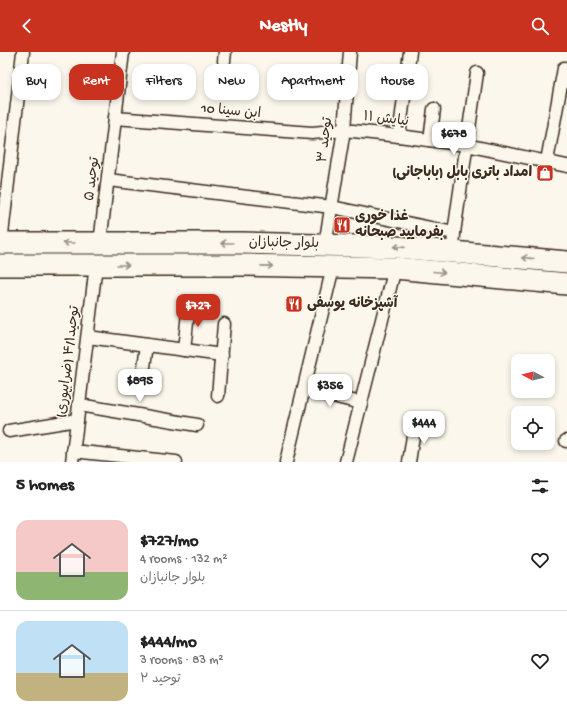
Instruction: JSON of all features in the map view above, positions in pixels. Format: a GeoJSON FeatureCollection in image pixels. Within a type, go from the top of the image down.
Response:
{"type":"FeatureCollection","features":[{"type":"Feature","properties":{"kind":"highway","name":"بلوار جانبازان"},"geometry":{"type":"LineString","coordinates":[[0,243],[325,245],[396,247],[454,242],[567,262]]}},
{"type":"Feature","properties":{"kind":"highway","name":"بلوار جانبازان"},"geometry":{"type":"LineString","coordinates":[[0,265],[395,268],[567,284]]}},
{"type":"Feature","properties":{"kind":"street"},"geometry":{"type":"LineString","coordinates":[[0,243],[23,52]]}},
{"type":"Feature","properties":{"kind":"street","name":"توحید ۵"},"geometry":{"type":"LineString","coordinates":[[100,243],[123,52]]}},
{"type":"Feature","properties":{"kind":"street","name":"توحید ۳"},"geometry":{"type":"LineString","coordinates":[[325,245],[344,130],[350,52]]}},
{"type":"Feature","properties":{"kind":"street"},"geometry":{"type":"LineString","coordinates":[[399,136],[410,52]]}},
{"type":"Feature","properties":{"kind":"street"},"geometry":{"type":"LineString","coordinates":[[547,160],[564,68]]}},
{"type":"Feature","properties":{"kind":"street"},"geometry":{"type":"LineString","coordinates":[[108,180],[332,207],[454,242],[477,73]]}},
{"type":"Feature","properties":{"kind":"street"},"geometry":{"type":"LineString","coordinates":[[430,140],[434,109]]}},
{"type":"Feature","properties":{"kind":"street","name":"ابن سینا 10"},"geometry":{"type":"LineString","coordinates":[[115,118],[312,133],[344,130]]}},
{"type":"Feature","properties":{"kind":"street","name":"نیایش ۱۱"},"geometry":{"type":"LineString","coordinates":[[344,130],[466,145],[547,160],[567,166]]}},
{"type":"Feature","properties":{"kind":"street","name":"توحید۴/۱ (ضرابپوری)"},"geometry":{"type":"LineString","coordinates":[[73,457],[96,265]]}},
{"type":"Feature","properties":{"kind":"street"},"geometry":{"type":"LineString","coordinates":[[286,462],[333,267]]}},
{"type":"Feature","properties":{"kind":"street"},"geometry":{"type":"LineString","coordinates":[[346,462],[395,268]]}},
{"type":"Feature","properties":{"kind":"street"},"geometry":{"type":"LineString","coordinates":[[184,350],[189,304]]}},
{"type":"Feature","properties":{"kind":"street"},"geometry":{"type":"LineString","coordinates":[[218,396],[224,324]]}},
{"type":"Feature","properties":{"kind":"street"},"geometry":{"type":"LineString","coordinates":[[88,337],[222,355]]}},
{"type":"Feature","properties":{"kind":"street"},"geometry":{"type":"LineString","coordinates":[[141,389],[147,345]]}},
{"type":"Feature","properties":{"kind":"street"},"geometry":{"type":"LineString","coordinates":[[304,389],[361,403]]}},
{"type":"Feature","properties":{"kind":"street"},"geometry":{"type":"LineString","coordinates":[[79,405],[197,425]]}},
{"type":"Feature","properties":{"kind":"street"},"geometry":{"type":"LineString","coordinates":[[9,431],[77,420]]}},
{"type":"Feature","properties":{"kind":"street"},"geometry":{"type":"LineString","coordinates":[[409,462],[415,424]]}},
{"type":"Feature","properties":{"kind":"street"},"geometry":{"type":"LineString","coordinates":[[73,457],[176,462]]}},
{"type":"Feature","properties":{"kind":"place","name":"امداد باتری بابل (باباجانی)"},"geometry":{"type":"Point","coordinates":[545,173]}},
{"type":"Feature","properties":{"kind":"place","name":"غذا خوری بفرمایید صبحانه"},"geometry":{"type":"Point","coordinates":[342,225]}},
{"type":"Feature","properties":{"kind":"place","name":"آشپزخانه یوسفی"},"geometry":{"type":"Point","coordinates":[294,304]}}]}
